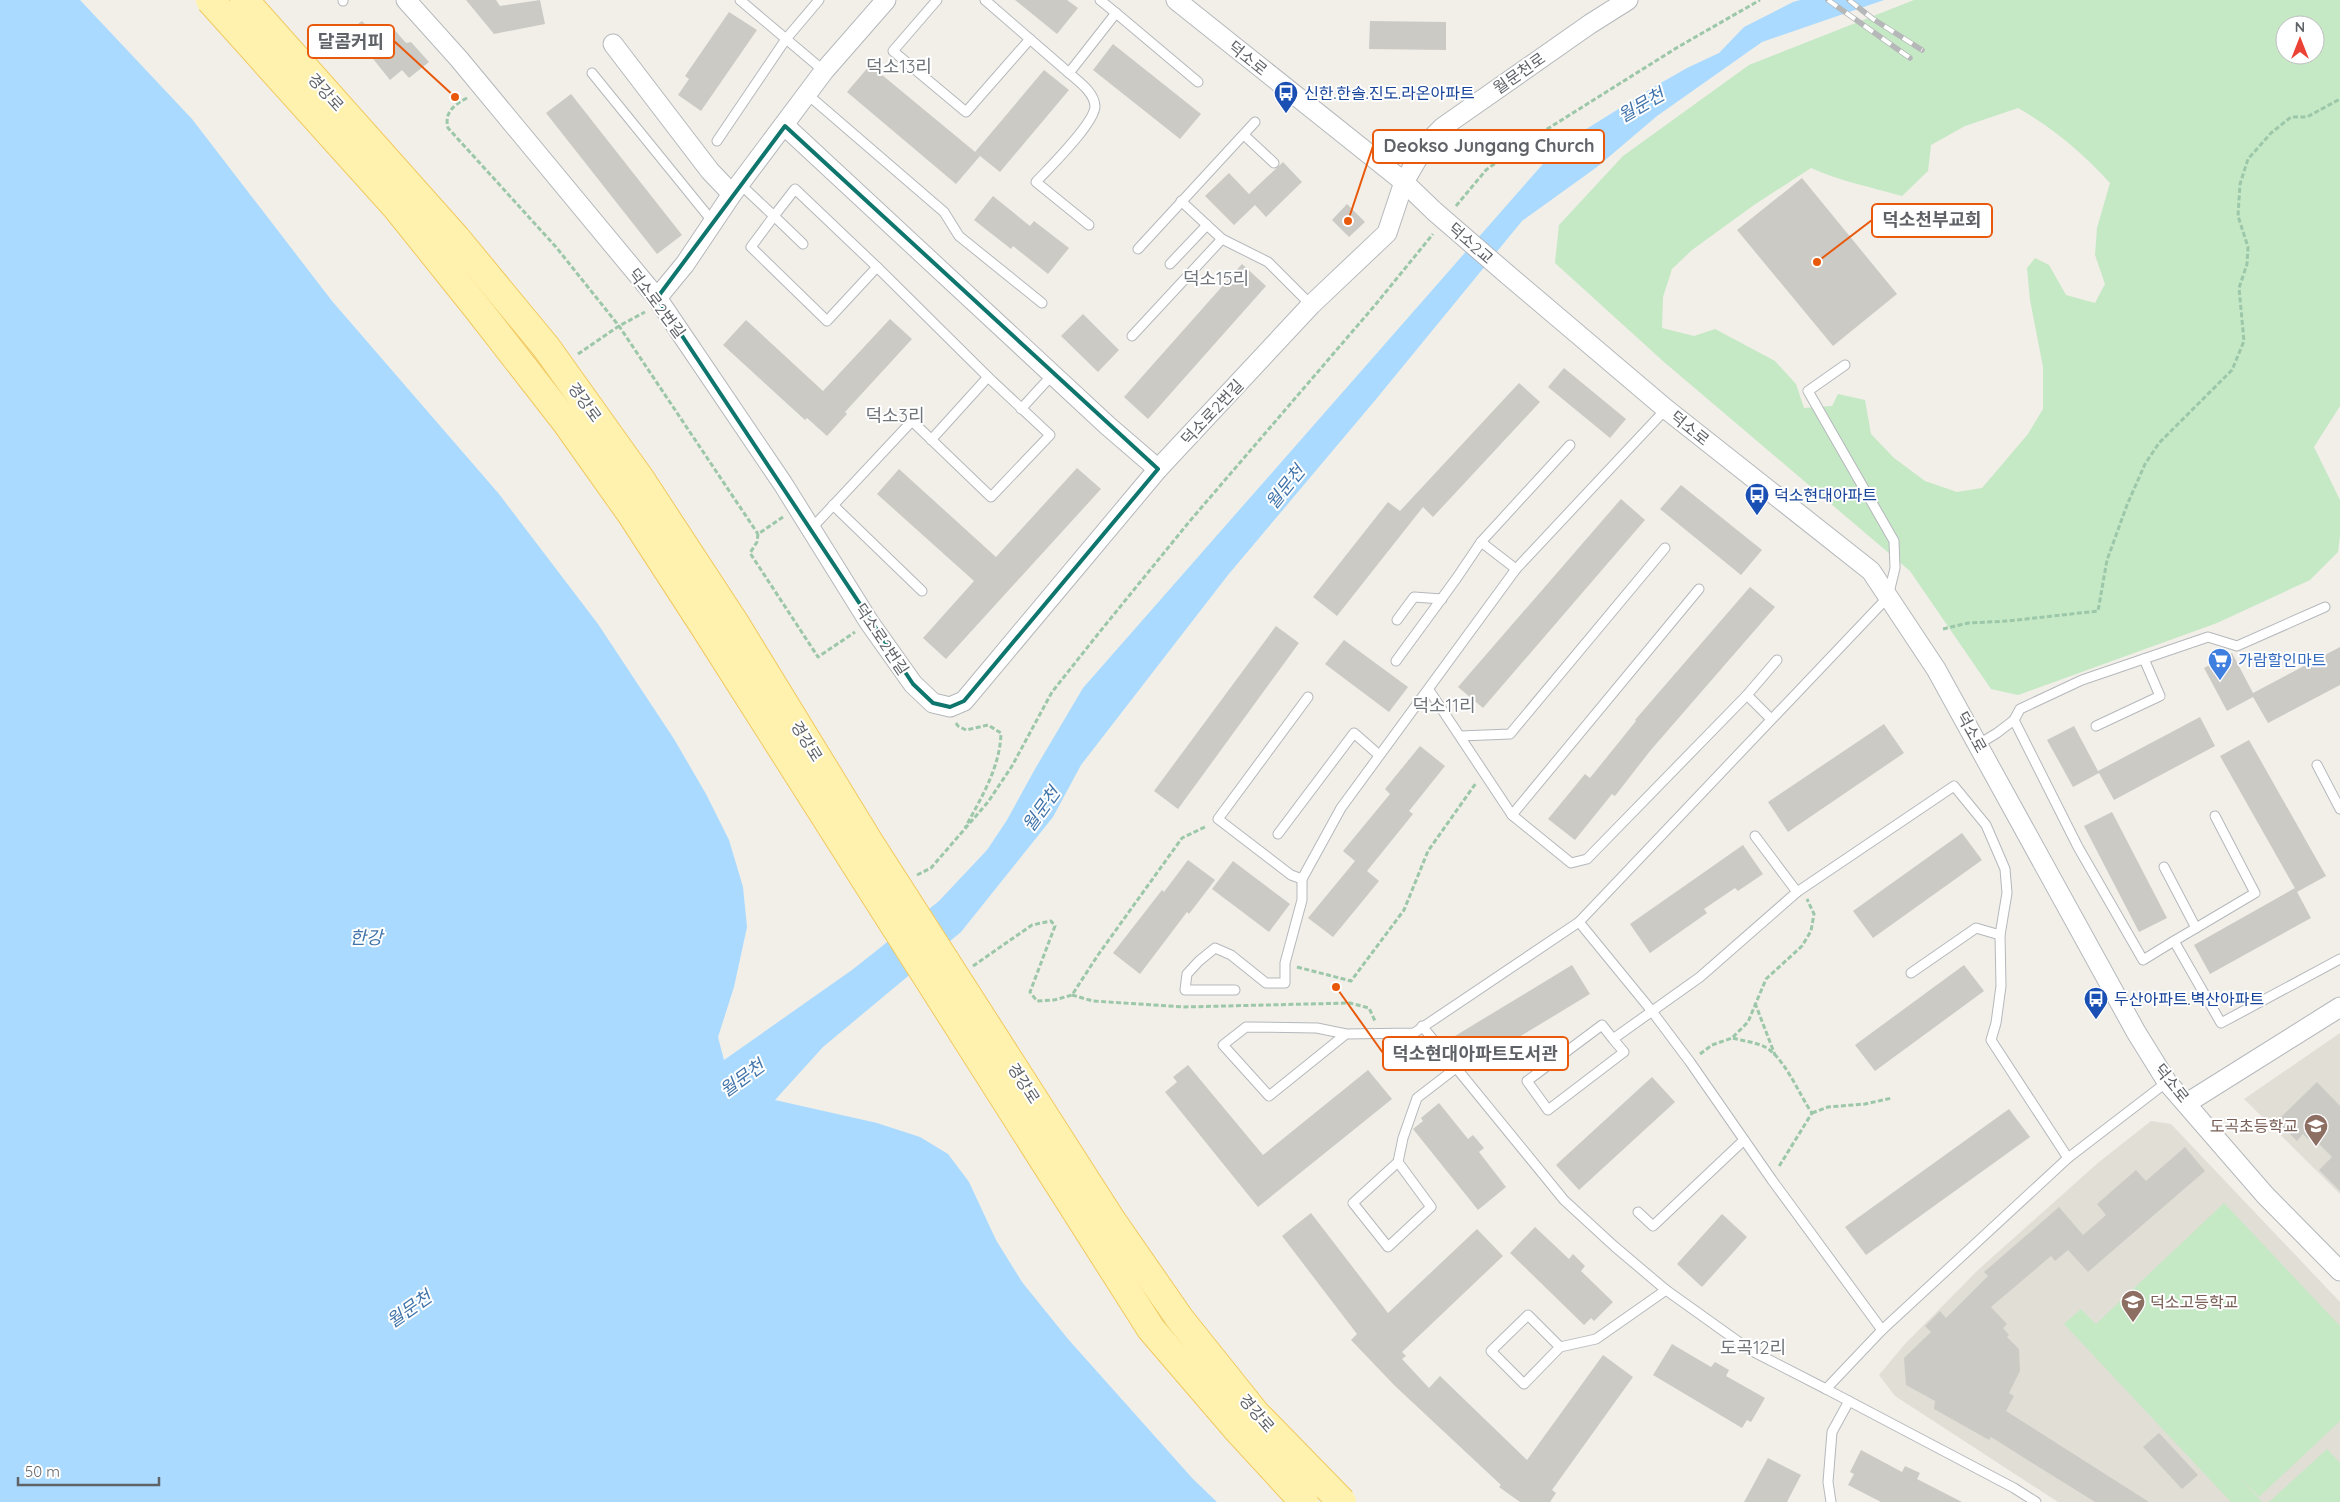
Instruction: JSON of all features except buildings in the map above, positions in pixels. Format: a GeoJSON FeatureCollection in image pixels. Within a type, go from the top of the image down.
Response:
{"type":"FeatureCollection","features":[{"type":"Feature","properties":{"kind":"main road","name":"경강로"},"geometry":{"type":"LineString","coordinates":[[210,0],[397,208],[571,430],[632,514],[1151,1328],[1236,1428],[1304,1502]]}},
{"type":"Feature","properties":{"kind":"main road","name":"경강로"},"geometry":{"type":"LineString","coordinates":[[244,0],[456,238],[546,347],[641,480],[736,625],[869,842],[1112,1221],[1180,1319],[1256,1414],[1342,1502]]}},
{"type":"Feature","properties":{"kind":"street","name":"덕소로2번길"},"geometry":{"type":"LineString","coordinates":[[406,0],[459,60],[659,302],[783,484],[796,508],[869,622],[913,684],[933,702],[950,707],[964,701],[1158,470],[1311,305],[1387,233],[1404,182]]}},
{"type":"Feature","properties":{"kind":"street"},"geometry":{"type":"LineString","coordinates":[[659,302],[736,189],[785,126],[824,71],[886,0]]}},
{"type":"Feature","properties":{"kind":"street","name":"덕소로"},"geometry":{"type":"LineString","coordinates":[[1176,0],[1404,182],[1441,218]]}},
{"type":"Feature","properties":{"kind":"street","name":"월문천로"},"geometry":{"type":"LineString","coordinates":[[1404,182],[1426,144],[1444,127],[1590,24],[1628,0]]}},
{"type":"Feature","properties":{"kind":"street"},"geometry":{"type":"LineString","coordinates":[[613,44],[710,171],[736,189]]}},
{"type":"Feature","properties":{"kind":"street"},"geometry":{"type":"LineString","coordinates":[[785,126],[1108,426],[1158,470]]}},
{"type":"Feature","properties":{"kind":"street","name":"덕소2교"},"geometry":{"type":"LineString","coordinates":[[1441,218],[1508,274]]}},
{"type":"Feature","properties":{"kind":"street","name":"덕소로"},"geometry":{"type":"LineString","coordinates":[[1508,274],[1666,409],[1870,571],[1936,669],[2136,1032],[2167,1082],[2265,1195],[2340,1272]]}},
{"type":"Feature","properties":{"kind":"street"},"geometry":{"type":"LineString","coordinates":[[2187,1103],[2340,1006]]}},
{"type":"Feature","properties":{"kind":"lane"},"geometry":{"type":"LineString","coordinates":[[740,0],[824,71]]}},
{"type":"Feature","properties":{"kind":"lane"},"geometry":{"type":"LineString","coordinates":[[717,141],[786,39],[819,0]]}},
{"type":"Feature","properties":{"kind":"lane"},"geometry":{"type":"LineString","coordinates":[[937,0],[893,51],[966,112],[1030,39]]}},
{"type":"Feature","properties":{"kind":"lane"},"geometry":{"type":"LineString","coordinates":[[984,0],[1089,91],[1095,106],[1089,123],[1036,182],[1089,225]]}},
{"type":"Feature","properties":{"kind":"lane"},"geometry":{"type":"LineString","coordinates":[[1100,0],[1198,82]]}},
{"type":"Feature","properties":{"kind":"lane"},"geometry":{"type":"LineString","coordinates":[[1069,73],[1116,14]]}},
{"type":"Feature","properties":{"kind":"lane"},"geometry":{"type":"LineString","coordinates":[[592,73],[713,223]]}},
{"type":"Feature","properties":{"kind":"lane"},"geometry":{"type":"LineString","coordinates":[[807,94],[944,212],[959,236],[1042,303]]}},
{"type":"Feature","properties":{"kind":"lane"},"geometry":{"type":"LineString","coordinates":[[1138,249],[1255,122]]}},
{"type":"Feature","properties":{"kind":"lane"},"geometry":{"type":"LineString","coordinates":[[1244,135],[1274,163]]}},
{"type":"Feature","properties":{"kind":"lane"},"geometry":{"type":"LineString","coordinates":[[736,189],[774,216],[803,244]]}},
{"type":"Feature","properties":{"kind":"lane"},"geometry":{"type":"LineString","coordinates":[[811,529],[912,421],[991,496],[1050,435],[1021,409],[877,267],[795,189],[751,246],[827,321],[877,267]]}},
{"type":"Feature","properties":{"kind":"lane"},"geometry":{"type":"LineString","coordinates":[[1181,202],[1222,239],[1268,262],[1311,305]]}},
{"type":"Feature","properties":{"kind":"lane"},"geometry":{"type":"LineString","coordinates":[[1170,264],[1207,225]]}},
{"type":"Feature","properties":{"kind":"lane"},"geometry":{"type":"LineString","coordinates":[[1132,336],[1222,239]]}},
{"type":"Feature","properties":{"kind":"lane"},"geometry":{"type":"LineString","coordinates":[[1346,1034],[1269,1096],[1223,1045],[1246,1026],[1317,1028],[1346,1034],[1414,1033],[1579,922],[1888,597],[1895,568],[1894,541],[1808,391],[1845,365]]}},
{"type":"Feature","properties":{"kind":"lane"},"geometry":{"type":"LineString","coordinates":[[1021,409],[1053,374]]}},
{"type":"Feature","properties":{"kind":"lane"},"geometry":{"type":"LineString","coordinates":[[931,440],[988,377]]}},
{"type":"Feature","properties":{"kind":"lane"},"geometry":{"type":"LineString","coordinates":[[1235,990],[1185,990],[1187,974],[1215,948],[1231,955],[1266,983],[1285,983],[1285,963],[1302,900],[1302,879],[1342,808],[1516,569],[1666,409]]}},
{"type":"Feature","properties":{"kind":"lane"},"geometry":{"type":"LineString","coordinates":[[1396,661],[1481,542],[1570,445]]}},
{"type":"Feature","properties":{"kind":"lane"},"geometry":{"type":"LineString","coordinates":[[834,505],[922,591]]}},
{"type":"Feature","properties":{"kind":"lane"},"geometry":{"type":"LineString","coordinates":[[1481,542],[1516,569]]}},
{"type":"Feature","properties":{"kind":"lane"},"geometry":{"type":"LineString","coordinates":[[1460,736],[1510,734],[1665,548]]}},
{"type":"Feature","properties":{"kind":"lane"},"geometry":{"type":"LineString","coordinates":[[1512,815],[1699,588]]}},
{"type":"Feature","properties":{"kind":"lane"},"geometry":{"type":"LineString","coordinates":[[1397,620],[1414,597],[1442,599]]}},
{"type":"Feature","properties":{"kind":"lane"},"geometry":{"type":"LineString","coordinates":[[1978,744],[2014,720],[2020,709],[2082,680],[2208,637],[2237,646],[2325,607]]}},
{"type":"Feature","properties":{"kind":"lane"},"geometry":{"type":"LineString","coordinates":[[2096,726],[2160,696],[2144,659]]}},
{"type":"Feature","properties":{"kind":"lane"},"geometry":{"type":"LineString","coordinates":[[1429,690],[1512,815],[1571,863],[1587,859],[1747,695],[1776,660]]}},
{"type":"Feature","properties":{"kind":"lane"},"geometry":{"type":"LineString","coordinates":[[1747,695],[1771,719]]}},
{"type":"Feature","properties":{"kind":"lane"},"geometry":{"type":"LineString","coordinates":[[1302,879],[1291,875],[1218,819],[1308,697]]}},
{"type":"Feature","properties":{"kind":"lane"},"geometry":{"type":"LineString","coordinates":[[2014,720],[2078,847],[2143,960],[2256,893],[2215,816]]}},
{"type":"Feature","properties":{"kind":"lane"},"geometry":{"type":"LineString","coordinates":[[1278,834],[1354,733],[1379,755]]}},
{"type":"Feature","properties":{"kind":"lane"},"geometry":{"type":"LineString","coordinates":[[2317,766],[2340,809]]}},
{"type":"Feature","properties":{"kind":"lane"},"geometry":{"type":"LineString","coordinates":[[1613,1039],[1700,977],[1800,891],[1954,786],[1986,825],[2005,869],[2007,893],[2000,935],[2001,986],[1996,1023],[1991,1040],[2068,1158]]}},
{"type":"Feature","properties":{"kind":"lane"},"geometry":{"type":"LineString","coordinates":[[1755,836],[1800,891]]}},
{"type":"Feature","properties":{"kind":"lane"},"geometry":{"type":"LineString","coordinates":[[2164,867],[2196,928]]}},
{"type":"Feature","properties":{"kind":"lane"},"geometry":{"type":"LineString","coordinates":[[1579,922],[1652,1010],[1772,1180],[1882,1330]]}},
{"type":"Feature","properties":{"kind":"lane"},"geometry":{"type":"LineString","coordinates":[[1911,973],[1976,928],[2000,935]]}},
{"type":"Feature","properties":{"kind":"lane"},"geometry":{"type":"LineString","coordinates":[[2174,941],[2221,1023],[2340,959]]}},
{"type":"Feature","properties":{"kind":"lane"},"geometry":{"type":"LineString","coordinates":[[1602,1025],[1613,1039],[1624,1052],[1548,1110],[1527,1081],[1602,1025]]}},
{"type":"Feature","properties":{"kind":"lane"},"geometry":{"type":"LineString","coordinates":[[1422,1026],[1564,1200],[1666,1290],[1750,1350],[2014,1488],[2036,1502]]}},
{"type":"Feature","properties":{"kind":"lane"},"geometry":{"type":"LineString","coordinates":[[1398,1162],[1431,1207],[1388,1247],[1353,1203],[1398,1162],[1403,1138],[1417,1098],[1456,1068]]}},
{"type":"Feature","properties":{"kind":"lane"},"geometry":{"type":"LineString","coordinates":[[1826,1389],[1882,1330],[2068,1158],[2167,1082]]}},
{"type":"Feature","properties":{"kind":"lane"},"geometry":{"type":"LineString","coordinates":[[1638,1212],[1653,1226],[1744,1140]]}},
{"type":"Feature","properties":{"kind":"lane"},"geometry":{"type":"LineString","coordinates":[[1560,1348],[1528,1315],[1491,1351],[1524,1384],[1560,1348],[1596,1339],[1666,1290]]}},
{"type":"Feature","properties":{"kind":"lane"},"geometry":{"type":"LineString","coordinates":[[1831,1502],[1828,1482],[1832,1432],[1850,1401]]}},
{"type":"Feature","properties":{"kind":"path"},"geometry":{"type":"LineString","coordinates":[[915,876],[931,868],[988,802],[1012,766],[1052,692],[1189,522],[1376,304],[1441,218],[1486,170],[1509,153],[1678,47],[1760,0]]}},
{"type":"Feature","properties":{"kind":"path"},"geometry":{"type":"LineString","coordinates":[[467,98],[449,111],[446,120],[448,128],[556,248],[619,326],[758,534],[757,542],[750,553],[818,657],[869,622]]}},
{"type":"Feature","properties":{"kind":"path"},"geometry":{"type":"LineString","coordinates":[[1943,629],[1968,623],[2008,621],[2098,611],[2107,560],[2127,505],[2145,464],[2160,443],[2232,370],[2244,341],[2239,288],[2248,264],[2248,247],[2238,216],[2240,184],[2248,159],[2271,133],[2291,117],[2307,117],[2340,100]]}},
{"type":"Feature","properties":{"kind":"path"},"geometry":{"type":"LineString","coordinates":[[571,358],[659,302]]}},
{"type":"Feature","properties":{"kind":"path"},"geometry":{"type":"LineString","coordinates":[[758,534],[796,508]]}},
{"type":"Feature","properties":{"kind":"path"},"geometry":{"type":"LineString","coordinates":[[950,707],[958,726],[966,730],[988,725],[1001,733],[1001,749],[988,785],[961,835]]}},
{"type":"Feature","properties":{"kind":"path"},"geometry":{"type":"LineString","coordinates":[[1285,963],[1351,981],[1404,910],[1428,851],[1484,772]]}},
{"type":"Feature","properties":{"kind":"path"},"geometry":{"type":"LineString","coordinates":[[965,971],[1032,925],[1051,921],[1054,926],[1030,992],[1037,1001],[1054,1000],[1072,995],[1182,838],[1218,819]]}},
{"type":"Feature","properties":{"kind":"path"},"geometry":{"type":"LineString","coordinates":[[1690,1062],[1712,1045],[1732,1038],[1748,1022],[1766,979],[1802,946],[1811,932],[1814,914],[1800,891]]}},
{"type":"Feature","properties":{"kind":"path"},"geometry":{"type":"LineString","coordinates":[[1755,1002],[1776,1057]]}},
{"type":"Feature","properties":{"kind":"path"},"geometry":{"type":"LineString","coordinates":[[1732,1038],[1765,1047],[1776,1057],[1793,1080],[1812,1113]]}},
{"type":"Feature","properties":{"kind":"path"},"geometry":{"type":"LineString","coordinates":[[1772,1180],[1812,1113],[1828,1108],[1865,1104],[1892,1098]]}},
{"type":"Feature","properties":{"kind":"highlighted area"},"geometry":{"type":"Polygon","coordinates":[[[785,126],[1158,469],[964,701],[950,707],[933,703],[913,684],[657,298],[785,126]]]}},
{"type":"Feature","properties":{"kind":"shaded area","name":"도곡초등학교"},"geometry":{"type":"Polygon","coordinates":[[[2340,1033],[2340,1194],[2244,1099],[2340,1033]]]}},
{"type":"Feature","properties":{"kind":"shaded area","name":"덕소고등학교"},"geometry":{"type":"Polygon","coordinates":[[[2151,1121],[2171,1124],[2340,1302],[2340,1502],[2058,1502],[1895,1396],[1879,1375],[1904,1345],[1979,1269],[2099,1162],[2151,1121]]]}},
{"type":"Feature","properties":{"kind":"green space"},"geometry":{"type":"Polygon","coordinates":[[[1914,0],[2340,0],[2340,406],[2314,447],[2340,500],[2338,552],[2310,580],[2217,623],[2018,695],[1991,689],[1910,571],[1664,362],[1555,263],[1559,225],[1623,156],[1749,65],[1914,0]],[[2018,108],[1965,126],[1931,145],[1928,171],[1902,196],[1844,180],[1811,168],[1754,205],[1692,250],[1672,269],[1663,297],[1662,328],[1694,336],[1715,329],[1775,361],[1796,384],[1804,408],[1832,406],[1838,394],[1865,400],[1871,434],[1894,458],[1925,481],[1957,492],[1982,488],[2028,434],[2043,409],[2043,367],[2030,300],[2027,268],[2035,258],[2049,265],[2066,295],[2095,303],[2105,284],[2095,255],[2097,228],[2110,183],[2089,161],[2043,124],[2018,108]]]}},
{"type":"Feature","properties":{"kind":"green space"},"geometry":{"type":"Polygon","coordinates":[[[2224,1203],[2340,1326],[2340,1421],[2259,1497],[2238,1476],[2262,1502],[2231,1502],[2064,1324],[2081,1309],[2096,1324],[2224,1203]]]}},
{"type":"Feature","properties":{"kind":"green space"},"geometry":{"type":"Polygon","coordinates":[[[2327,1449],[2340,1463],[2340,1502],[2269,1502],[2327,1449]]]}},
{"type":"Feature","properties":{"kind":"water","name":"한강"},"geometry":{"type":"Polygon","coordinates":[[[0,0],[80,0],[192,119],[332,301],[499,494],[598,624],[674,739],[706,794],[729,840],[743,887],[747,927],[734,987],[718,1037],[724,1060],[852,970],[939,901],[987,850],[1007,820],[1083,688],[1549,157],[1580,133],[1652,88],[1687,68],[1719,53],[1744,27],[1793,2],[1800,0],[1884,0],[1762,42],[1657,116],[1597,167],[1522,221],[1377,398],[1228,575],[1081,765],[1053,817],[961,932],[823,1047],[775,1100],[877,1123],[920,1137],[948,1154],[969,1182],[996,1240],[1022,1282],[1068,1339],[1193,1479],[1217,1502],[0,1502],[0,0]]]}},
{"type":"Feature","properties":{"kind":"railway"},"geometry":{"type":"LineString","coordinates":[[1828,0],[1910,58]]}},
{"type":"Feature","properties":{"kind":"railway"},"geometry":{"type":"LineString","coordinates":[[1849,0],[1873,19],[1922,50]]}},
{"type":"Feature","properties":{"kind":"place","name":"달콤커피"},"geometry":{"type":"Point","coordinates":[455,97]}},
{"type":"Feature","properties":{"kind":"place","name":"신한.한솔.진도.라온아파트"},"geometry":{"type":"Point","coordinates":[1286,114]}},
{"type":"Feature","properties":{"kind":"place","name":"Deokso Jungang Church"},"geometry":{"type":"Point","coordinates":[1348,221]}},
{"type":"Feature","properties":{"kind":"place","name":"덕소천부교회"},"geometry":{"type":"Point","coordinates":[1817,262]}},
{"type":"Feature","properties":{"kind":"place","name":"덕소현대아파트"},"geometry":{"type":"Point","coordinates":[1757,516]}},
{"type":"Feature","properties":{"kind":"place","name":"가람할인마트"},"geometry":{"type":"Point","coordinates":[2220,681]}},
{"type":"Feature","properties":{"kind":"place","name":"덕소현대아파트도서관"},"geometry":{"type":"Point","coordinates":[1336,987]}},
{"type":"Feature","properties":{"kind":"place","name":"두산아파트.벽산아파트"},"geometry":{"type":"Point","coordinates":[2096,1020]}},
{"type":"Feature","properties":{"kind":"place","name":"도곡초등학교"},"geometry":{"type":"Point","coordinates":[2316,1147]}},
{"type":"Feature","properties":{"kind":"place","name":"덕소고등학교"},"geometry":{"type":"Point","coordinates":[2133,1323]}},
{"type":"Feature","properties":{"kind":"district","name":"덕소13리"},"geometry":{"type":"Point","coordinates":[899,66]}},
{"type":"Feature","properties":{"kind":"district","name":"덕소15리"},"geometry":{"type":"Point","coordinates":[1216,278]}},
{"type":"Feature","properties":{"kind":"district","name":"덕소3리"},"geometry":{"type":"Point","coordinates":[895,415]}},
{"type":"Feature","properties":{"kind":"district","name":"덕소11리"},"geometry":{"type":"Point","coordinates":[1444,705]}},
{"type":"Feature","properties":{"kind":"district","name":"도곡12리"},"geometry":{"type":"Point","coordinates":[1753,1347]}},
{"type":"Feature","properties":{"kind":"water label","name":"월문천"},"geometry":{"type":"Point","coordinates":[1641,105]}},
{"type":"Feature","properties":{"kind":"water label","name":"월문천"},"geometry":{"type":"Point","coordinates":[1285,487]}},
{"type":"Feature","properties":{"kind":"water label","name":"월문천"},"geometry":{"type":"Point","coordinates":[1041,809]}},
{"type":"Feature","properties":{"kind":"water label","name":"월문천"},"geometry":{"type":"Point","coordinates":[742,1078]}},
{"type":"Feature","properties":{"kind":"water label","name":"월문천"},"geometry":{"type":"Point","coordinates":[409,1309]}}]}
